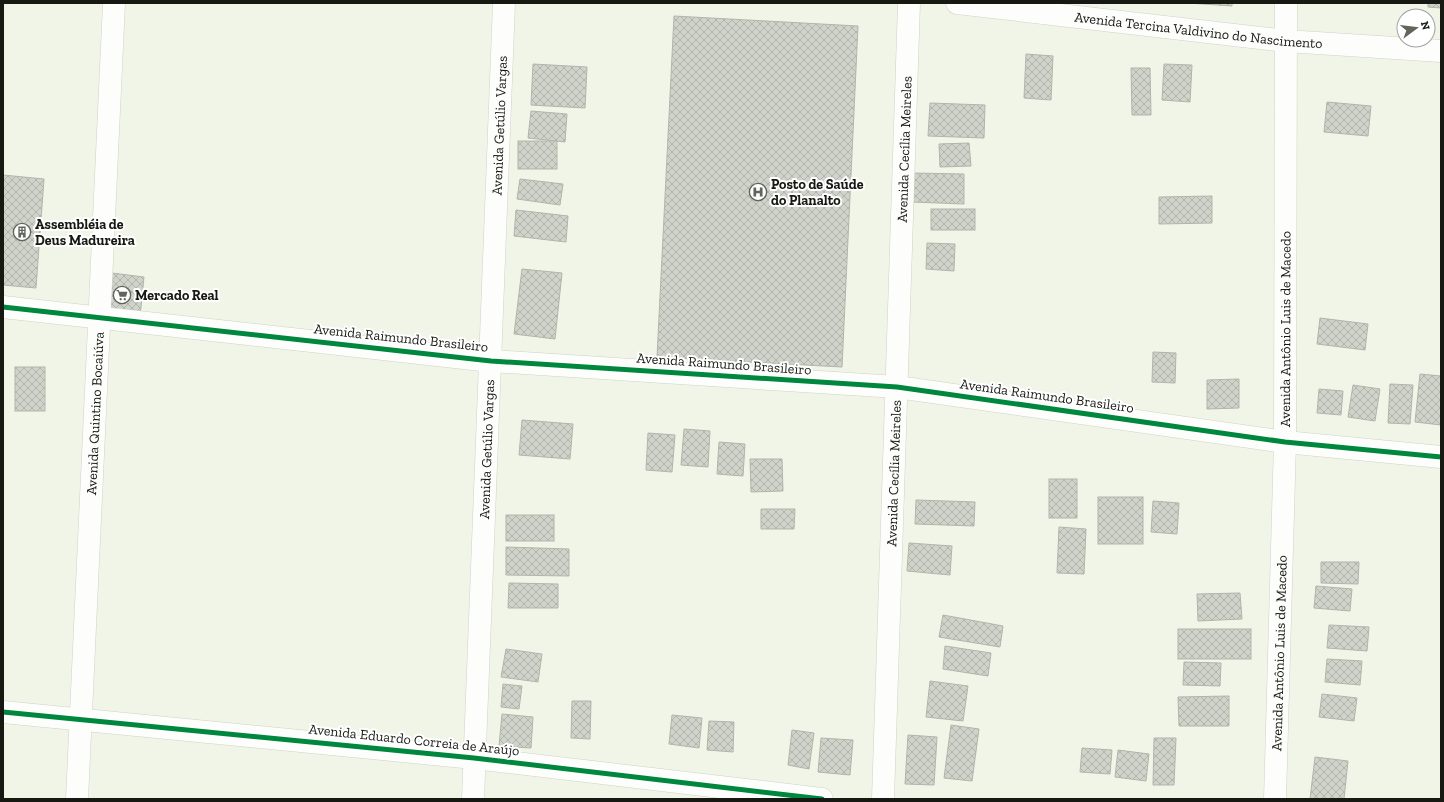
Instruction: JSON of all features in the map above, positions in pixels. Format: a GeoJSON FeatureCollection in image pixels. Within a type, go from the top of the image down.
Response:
{"type":"FeatureCollection","features":[{"type":"Feature","properties":{"kind":"street","name":"Avenida Quintino Bocaiúva"},"geometry":{"type":"LineString","coordinates":[[77,799],[82,718],[98,317],[114,3]]}},
{"type":"Feature","properties":{"kind":"street","name":"Avenida Getúlio Vargas"},"geometry":{"type":"LineString","coordinates":[[473,799],[504,3]]}},
{"type":"Feature","properties":{"kind":"street","name":"Avenida Cecília Meireles"},"geometry":{"type":"LineString","coordinates":[[883,799],[909,3]]}},
{"type":"Feature","properties":{"kind":"street","name":"Avenida Tercina Valdivino do Nascimento"},"geometry":{"type":"LineString","coordinates":[[957,3],[1286,41],[1441,51]]}},
{"type":"Feature","properties":{"kind":"street","name":"Avenida Antônio Luis de Macedo"},"geometry":{"type":"LineString","coordinates":[[1275,799],[1285,442],[1286,3]]}},
{"type":"Feature","properties":{"kind":"street","name":"Avenida Raimundo Brasileiro"},"geometry":{"type":"LineString","coordinates":[[3,308],[491,360],[897,387],[1285,442],[1441,457]]}},
{"type":"Feature","properties":{"kind":"street","name":"Avenida Eduardo Correia de Araújo"},"geometry":{"type":"LineString","coordinates":[[3,712],[82,718],[474,758],[822,799]]}},
{"type":"Feature","properties":{"kind":"building"},"geometry":{"type":"Polygon","coordinates":[[[1188,3],[1232,3],[1232,6],[1188,3]]]}},
{"type":"Feature","properties":{"kind":"building"},"geometry":{"type":"Polygon","coordinates":[[[1428,3],[1441,3],[1441,8],[1428,7],[1428,3]]]}},
{"type":"Feature","properties":{"kind":"building","name":"Posto de Saúde do Planalto"},"geometry":{"type":"Polygon","coordinates":[[[674,16],[858,26],[842,367],[657,357],[674,16]]]}},
{"type":"Feature","properties":{"kind":"building"},"geometry":{"type":"Polygon","coordinates":[[[1026,54],[1053,56],[1051,100],[1024,98],[1026,54]]]}},
{"type":"Feature","properties":{"kind":"building"},"geometry":{"type":"Polygon","coordinates":[[[533,64],[587,67],[585,108],[531,105],[533,64]]]}},
{"type":"Feature","properties":{"kind":"building"},"geometry":{"type":"Polygon","coordinates":[[[1164,64],[1192,65],[1190,102],[1162,100],[1164,64]]]}},
{"type":"Feature","properties":{"kind":"building"},"geometry":{"type":"Polygon","coordinates":[[[1131,68],[1150,68],[1151,115],[1132,115],[1131,68]]]}},
{"type":"Feature","properties":{"kind":"building"},"geometry":{"type":"Polygon","coordinates":[[[1327,102],[1371,106],[1368,136],[1324,132],[1327,102]]]}},
{"type":"Feature","properties":{"kind":"building"},"geometry":{"type":"Polygon","coordinates":[[[930,103],[985,105],[984,138],[928,136],[930,103]]]}},
{"type":"Feature","properties":{"kind":"building"},"geometry":{"type":"Polygon","coordinates":[[[531,111],[567,114],[565,142],[528,138],[531,111]]]}},
{"type":"Feature","properties":{"kind":"building"},"geometry":{"type":"Polygon","coordinates":[[[518,141],[557,141],[557,169],[518,169],[518,141]]]}},
{"type":"Feature","properties":{"kind":"building"},"geometry":{"type":"Polygon","coordinates":[[[969,143],[971,166],[940,167],[939,144],[969,143]]]}},
{"type":"Feature","properties":{"kind":"building"},"geometry":{"type":"Polygon","coordinates":[[[912,173],[964,174],[964,204],[912,202],[912,173]]]}},
{"type":"Feature","properties":{"kind":"building","name":"Assembléia de Deus Madureira"},"geometry":{"type":"Polygon","coordinates":[[[3,175],[44,179],[36,288],[3,285],[3,175]]]}},
{"type":"Feature","properties":{"kind":"building"},"geometry":{"type":"Polygon","coordinates":[[[520,179],[563,184],[560,205],[517,199],[520,179]]]}},
{"type":"Feature","properties":{"kind":"building"},"geometry":{"type":"Polygon","coordinates":[[[1212,196],[1212,223],[1159,224],[1159,197],[1212,196]]]}},
{"type":"Feature","properties":{"kind":"building"},"geometry":{"type":"Polygon","coordinates":[[[931,209],[975,209],[975,230],[931,230],[931,209]]]}},
{"type":"Feature","properties":{"kind":"building"},"geometry":{"type":"Polygon","coordinates":[[[516,210],[568,216],[566,242],[514,236],[516,210]]]}},
{"type":"Feature","properties":{"kind":"building"},"geometry":{"type":"Polygon","coordinates":[[[927,243],[955,244],[954,271],[926,269],[927,243]]]}},
{"type":"Feature","properties":{"kind":"building"},"geometry":{"type":"Polygon","coordinates":[[[522,269],[562,273],[555,339],[514,334],[522,269]]]}},
{"type":"Feature","properties":{"kind":"building","name":"Mercado Real"},"geometry":{"type":"Polygon","coordinates":[[[104,272],[144,277],[140,317],[100,313],[104,272]]]}},
{"type":"Feature","properties":{"kind":"building"},"geometry":{"type":"Polygon","coordinates":[[[1320,318],[1368,324],[1365,350],[1317,344],[1320,318]]]}},
{"type":"Feature","properties":{"kind":"building"},"geometry":{"type":"Polygon","coordinates":[[[1153,352],[1176,353],[1175,383],[1152,382],[1153,352]]]}},
{"type":"Feature","properties":{"kind":"building"},"geometry":{"type":"Polygon","coordinates":[[[15,367],[45,367],[45,411],[15,411],[15,367]]]}},
{"type":"Feature","properties":{"kind":"building"},"geometry":{"type":"Polygon","coordinates":[[[1420,374],[1441,376],[1441,425],[1415,422],[1420,374]]]}},
{"type":"Feature","properties":{"kind":"building"},"geometry":{"type":"Polygon","coordinates":[[[1239,379],[1239,408],[1207,409],[1207,380],[1239,379]]]}},
{"type":"Feature","properties":{"kind":"building"},"geometry":{"type":"Polygon","coordinates":[[[1390,384],[1413,385],[1410,424],[1388,423],[1390,384]]]}},
{"type":"Feature","properties":{"kind":"building"},"geometry":{"type":"Polygon","coordinates":[[[1353,385],[1380,389],[1375,421],[1348,417],[1353,385]]]}},
{"type":"Feature","properties":{"kind":"building"},"geometry":{"type":"Polygon","coordinates":[[[1319,389],[1343,391],[1341,415],[1317,413],[1319,389]]]}},
{"type":"Feature","properties":{"kind":"building"},"geometry":{"type":"Polygon","coordinates":[[[522,420],[573,424],[570,459],[519,455],[522,420]]]}},
{"type":"Feature","properties":{"kind":"building"},"geometry":{"type":"Polygon","coordinates":[[[684,429],[710,431],[708,467],[681,465],[684,429]]]}},
{"type":"Feature","properties":{"kind":"building"},"geometry":{"type":"Polygon","coordinates":[[[648,433],[675,435],[672,472],[646,470],[648,433]]]}},
{"type":"Feature","properties":{"kind":"building"},"geometry":{"type":"Polygon","coordinates":[[[719,442],[745,444],[743,476],[717,474],[719,442]]]}},
{"type":"Feature","properties":{"kind":"building"},"geometry":{"type":"Polygon","coordinates":[[[750,459],[782,459],[783,491],[751,492],[750,459]]]}},
{"type":"Feature","properties":{"kind":"building"},"geometry":{"type":"Polygon","coordinates":[[[1049,479],[1077,479],[1077,518],[1049,518],[1049,479]]]}},
{"type":"Feature","properties":{"kind":"building"},"geometry":{"type":"Polygon","coordinates":[[[1098,497],[1143,497],[1143,544],[1098,544],[1098,497]]]}},
{"type":"Feature","properties":{"kind":"building"},"geometry":{"type":"Polygon","coordinates":[[[916,500],[975,502],[974,526],[915,524],[916,500]]]}},
{"type":"Feature","properties":{"kind":"building"},"geometry":{"type":"Polygon","coordinates":[[[1153,501],[1179,503],[1177,534],[1151,532],[1153,501]]]}},
{"type":"Feature","properties":{"kind":"building"},"geometry":{"type":"Polygon","coordinates":[[[761,509],[795,509],[794,529],[761,529],[761,509]]]}},
{"type":"Feature","properties":{"kind":"building"},"geometry":{"type":"Polygon","coordinates":[[[506,515],[554,515],[554,541],[506,541],[506,515]]]}},
{"type":"Feature","properties":{"kind":"building"},"geometry":{"type":"Polygon","coordinates":[[[1059,527],[1086,529],[1084,574],[1057,573],[1059,527]]]}},
{"type":"Feature","properties":{"kind":"building"},"geometry":{"type":"Polygon","coordinates":[[[909,543],[952,546],[950,575],[907,571],[909,543]]]}},
{"type":"Feature","properties":{"kind":"building"},"geometry":{"type":"Polygon","coordinates":[[[506,547],[569,549],[569,576],[506,575],[506,547]]]}},
{"type":"Feature","properties":{"kind":"building"},"geometry":{"type":"Polygon","coordinates":[[[1321,562],[1359,562],[1358,584],[1321,583],[1321,562]]]}},
{"type":"Feature","properties":{"kind":"building"},"geometry":{"type":"Polygon","coordinates":[[[509,583],[558,584],[558,608],[508,608],[509,583]]]}},
{"type":"Feature","properties":{"kind":"building"},"geometry":{"type":"Polygon","coordinates":[[[1316,586],[1352,589],[1350,611],[1314,608],[1316,586]]]}},
{"type":"Feature","properties":{"kind":"building"},"geometry":{"type":"Polygon","coordinates":[[[1240,593],[1242,619],[1198,621],[1197,594],[1240,593]]]}},
{"type":"Feature","properties":{"kind":"building"},"geometry":{"type":"Polygon","coordinates":[[[943,615],[1003,626],[1000,647],[939,637],[943,615]]]}},
{"type":"Feature","properties":{"kind":"building"},"geometry":{"type":"Polygon","coordinates":[[[1329,625],[1369,627],[1367,651],[1327,648],[1329,625]]]}},
{"type":"Feature","properties":{"kind":"building"},"geometry":{"type":"Polygon","coordinates":[[[1178,629],[1251,629],[1251,659],[1178,659],[1178,629]]]}},
{"type":"Feature","properties":{"kind":"building"},"geometry":{"type":"Polygon","coordinates":[[[945,646],[991,653],[988,676],[943,669],[945,646]]]}},
{"type":"Feature","properties":{"kind":"building"},"geometry":{"type":"Polygon","coordinates":[[[506,649],[542,654],[538,682],[501,677],[506,649]]]}},
{"type":"Feature","properties":{"kind":"building"},"geometry":{"type":"Polygon","coordinates":[[[1327,659],[1362,661],[1360,685],[1325,682],[1327,659]]]}},
{"type":"Feature","properties":{"kind":"building"},"geometry":{"type":"Polygon","coordinates":[[[1184,662],[1221,663],[1220,686],[1183,685],[1184,662]]]}},
{"type":"Feature","properties":{"kind":"building"},"geometry":{"type":"Polygon","coordinates":[[[930,681],[968,686],[963,721],[926,717],[930,681]]]}},
{"type":"Feature","properties":{"kind":"building"},"geometry":{"type":"Polygon","coordinates":[[[503,684],[522,686],[519,709],[501,707],[503,684]]]}},
{"type":"Feature","properties":{"kind":"building"},"geometry":{"type":"Polygon","coordinates":[[[1322,694],[1357,698],[1354,721],[1319,717],[1322,694]]]}},
{"type":"Feature","properties":{"kind":"building"},"geometry":{"type":"Polygon","coordinates":[[[1229,696],[1229,726],[1179,726],[1178,697],[1229,696]]]}},
{"type":"Feature","properties":{"kind":"building"},"geometry":{"type":"Polygon","coordinates":[[[572,701],[591,701],[590,739],[571,738],[572,701]]]}},
{"type":"Feature","properties":{"kind":"building"},"geometry":{"type":"Polygon","coordinates":[[[502,714],[533,717],[531,748],[499,746],[502,714]]]}},
{"type":"Feature","properties":{"kind":"building"},"geometry":{"type":"Polygon","coordinates":[[[672,715],[702,718],[699,748],[669,744],[672,715]]]}},
{"type":"Feature","properties":{"kind":"building"},"geometry":{"type":"Polygon","coordinates":[[[709,721],[734,722],[733,752],[707,750],[709,721]]]}},
{"type":"Feature","properties":{"kind":"building"},"geometry":{"type":"Polygon","coordinates":[[[951,725],[979,729],[972,781],[944,778],[951,725]]]}},
{"type":"Feature","properties":{"kind":"building"},"geometry":{"type":"Polygon","coordinates":[[[792,730],[814,733],[809,769],[788,765],[792,730]]]}},
{"type":"Feature","properties":{"kind":"building"},"geometry":{"type":"Polygon","coordinates":[[[908,735],[937,737],[934,785],[905,784],[908,735]]]}},
{"type":"Feature","properties":{"kind":"building"},"geometry":{"type":"Polygon","coordinates":[[[821,738],[853,740],[850,775],[818,772],[821,738]]]}},
{"type":"Feature","properties":{"kind":"building"},"geometry":{"type":"Polygon","coordinates":[[[1154,738],[1176,738],[1174,785],[1153,785],[1154,738]]]}},
{"type":"Feature","properties":{"kind":"building"},"geometry":{"type":"Polygon","coordinates":[[[1082,748],[1112,750],[1110,774],[1080,772],[1082,748]]]}},
{"type":"Feature","properties":{"kind":"building"},"geometry":{"type":"Polygon","coordinates":[[[1118,750],[1149,754],[1146,781],[1115,777],[1118,750]]]}},
{"type":"Feature","properties":{"kind":"building"},"geometry":{"type":"Polygon","coordinates":[[[1315,757],[1348,761],[1344,799],[1310,799],[1315,757]]]}},
{"type":"Feature","properties":{"kind":"cycle path"},"geometry":{"type":"LineString","coordinates":[[3,307],[491,361],[897,387],[1285,442],[1441,457]]}},
{"type":"Feature","properties":{"kind":"cycle path"},"geometry":{"type":"LineString","coordinates":[[3,712],[474,758],[822,799]]}},
{"type":"Feature","properties":{"kind":"place","name":"Posto de Saúde do Planalto"},"geometry":{"type":"Point","coordinates":[758,192]}},
{"type":"Feature","properties":{"kind":"place","name":"Assembléia de Deus Madureira"},"geometry":{"type":"Point","coordinates":[22,232]}},
{"type":"Feature","properties":{"kind":"place","name":"Mercado Real"},"geometry":{"type":"Point","coordinates":[122,295]}}]}
